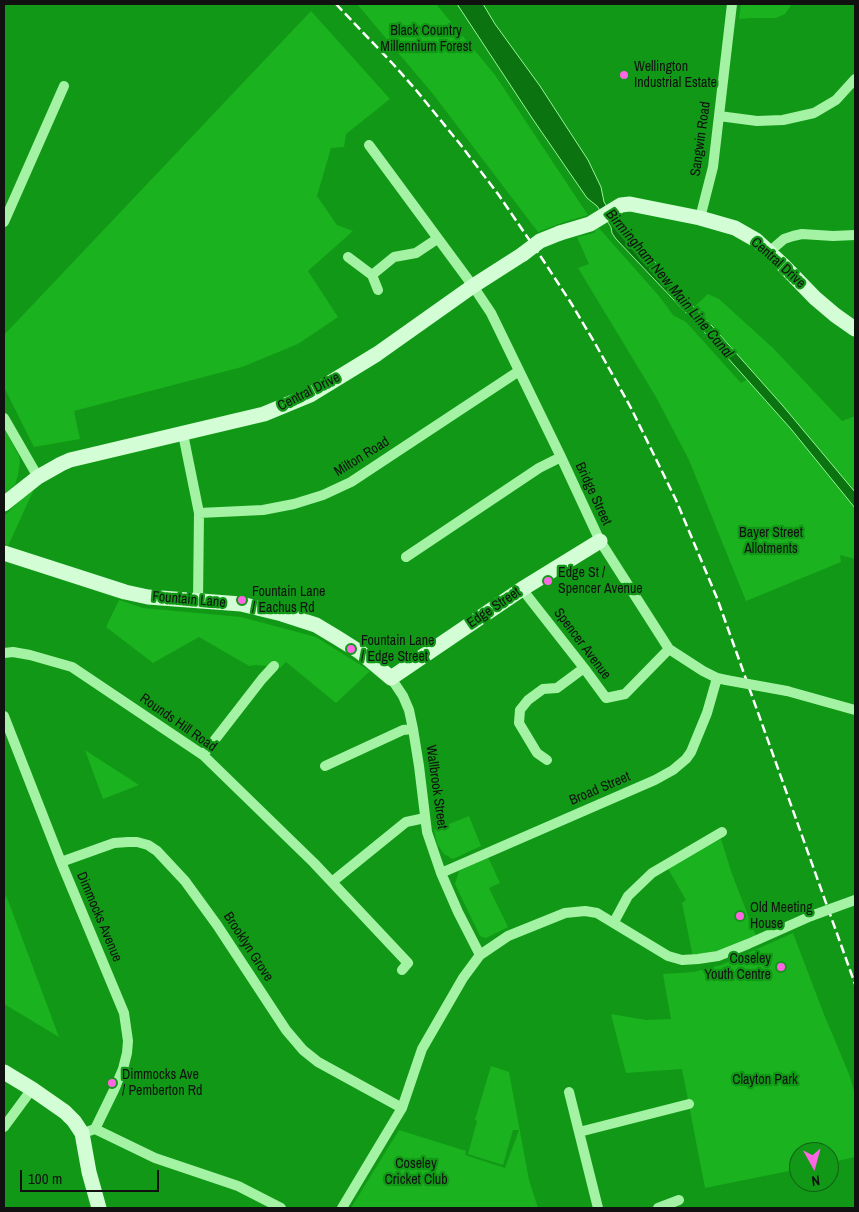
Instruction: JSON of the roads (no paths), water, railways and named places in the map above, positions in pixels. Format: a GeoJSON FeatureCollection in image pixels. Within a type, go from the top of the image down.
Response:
{"type":"FeatureCollection","features":[{"type":"Feature","properties":{"kind":"street","name":"Sangwin Road"},"geometry":{"type":"LineString","coordinates":[[700,218],[713,167],[732,4]]}},
{"type":"Feature","properties":{"kind":"street"},"geometry":{"type":"LineString","coordinates":[[719,116],[757,121],[783,120],[814,113],[836,100],[855,79]]}},
{"type":"Feature","properties":{"kind":"street"},"geometry":{"type":"LineString","coordinates":[[4,222],[64,86]]}},
{"type":"Feature","properties":{"kind":"street","name":"Bridge Street"},"geometry":{"type":"LineString","coordinates":[[369,145],[491,313],[600,541],[669,649],[703,671],[722,679],[787,691],[855,710]]}},
{"type":"Feature","properties":{"kind":"street","name":"Central Drive"},"geometry":{"type":"LineString","coordinates":[[4,504],[38,477],[70,460],[264,414],[310,395],[377,354],[540,241],[590,224],[621,205],[630,204],[700,218],[735,228],[756,240],[783,264],[815,298],[855,329]]}},
{"type":"Feature","properties":{"kind":"street"},"geometry":{"type":"LineString","coordinates":[[769,252],[784,239],[802,234],[855,235]]}},
{"type":"Feature","properties":{"kind":"street"},"geometry":{"type":"LineString","coordinates":[[372,275],[394,257],[416,253],[437,239]]}},
{"type":"Feature","properties":{"kind":"street"},"geometry":{"type":"LineString","coordinates":[[348,258],[372,275],[378,290]]}},
{"type":"Feature","properties":{"kind":"street","name":"Milton Road"},"geometry":{"type":"LineString","coordinates":[[199,513],[263,510],[294,504],[323,495],[351,482],[519,371]]}},
{"type":"Feature","properties":{"kind":"street"},"geometry":{"type":"LineString","coordinates":[[4,418],[38,477]]}},
{"type":"Feature","properties":{"kind":"street"},"geometry":{"type":"LineString","coordinates":[[183,434],[199,513],[198,601]]}},
{"type":"Feature","properties":{"kind":"street"},"geometry":{"type":"LineString","coordinates":[[406,557],[539,468],[561,457]]}},
{"type":"Feature","properties":{"kind":"street","name":"Edge Street"},"geometry":{"type":"LineString","coordinates":[[391,678],[522,589],[600,541]]}},
{"type":"Feature","properties":{"kind":"street","name":"Fountain Lane"},"geometry":{"type":"LineString","coordinates":[[4,553],[125,592],[148,597],[241,604],[282,614],[316,625],[360,652],[391,678]]}},
{"type":"Feature","properties":{"kind":"street","name":"Spencer Avenue"},"geometry":{"type":"LineString","coordinates":[[522,589],[606,698],[625,694],[669,649]]}},
{"type":"Feature","properties":{"kind":"street","name":"Rounds Hill Road"},"geometry":{"type":"LineString","coordinates":[[4,653],[13,652],[72,667],[203,755],[332,882],[408,963],[402,970]]}},
{"type":"Feature","properties":{"kind":"street"},"geometry":{"type":"LineString","coordinates":[[203,755],[259,676],[274,666]]}},
{"type":"Feature","properties":{"kind":"street"},"geometry":{"type":"LineString","coordinates":[[547,760],[537,753],[519,723],[520,710],[528,700],[543,689],[557,688],[584,668]]}},
{"type":"Feature","properties":{"kind":"street","name":"Wallbrook Street"},"geometry":{"type":"LineString","coordinates":[[391,678],[406,703],[414,729],[427,832],[458,912],[480,955]]}},
{"type":"Feature","properties":{"kind":"street","name":"Broad Street"},"geometry":{"type":"LineString","coordinates":[[441,872],[655,780],[673,770],[691,752],[722,679]]}},
{"type":"Feature","properties":{"kind":"street","name":"Dimmocks Avenue"},"geometry":{"type":"LineString","coordinates":[[4,716],[61,862],[124,1012],[128,1041],[123,1069],[89,1131]]}},
{"type":"Feature","properties":{"kind":"street"},"geometry":{"type":"LineString","coordinates":[[325,766],[403,730],[414,729]]}},
{"type":"Feature","properties":{"kind":"street"},"geometry":{"type":"LineString","coordinates":[[332,882],[406,822],[425,818]]}},
{"type":"Feature","properties":{"kind":"street"},"geometry":{"type":"LineString","coordinates":[[614,922],[628,896],[652,874],[665,864],[722,832]]}},
{"type":"Feature","properties":{"kind":"street","name":"Brooklyn Grove"},"geometry":{"type":"LineString","coordinates":[[61,862],[114,843],[137,842],[148,845],[185,880],[286,1030],[303,1050],[318,1062],[402,1108]]}},
{"type":"Feature","properties":{"kind":"street"},"geometry":{"type":"LineString","coordinates":[[342,1208],[402,1108],[422,1049],[463,978],[480,955],[508,936],[565,913],[585,911],[597,913],[614,922],[668,956],[682,960],[698,959],[718,956],[811,916],[855,900]]}},
{"type":"Feature","properties":{"kind":"street"},"geometry":{"type":"LineString","coordinates":[[4,1072],[32,1089],[89,1131],[154,1158],[238,1186],[282,1208]]}},
{"type":"Feature","properties":{"kind":"street"},"geometry":{"type":"LineString","coordinates":[[4,1127],[32,1089]]}},
{"type":"Feature","properties":{"kind":"street"},"geometry":{"type":"LineString","coordinates":[[569,1092],[598,1208]]}},
{"type":"Feature","properties":{"kind":"street"},"geometry":{"type":"LineString","coordinates":[[579,1132],[689,1104]]}},
{"type":"Feature","properties":{"kind":"street"},"geometry":{"type":"LineString","coordinates":[[89,1131],[89,1172],[99,1208]]}},
{"type":"Feature","properties":{"kind":"street"},"geometry":{"type":"LineString","coordinates":[[658,1208],[669,1206],[679,1200]]}},
{"type":"Feature","properties":{"kind":"water","name":"Birmingham New Main Line Canal"},"geometry":{"type":"Polygon","coordinates":[[[457,4],[483,4],[588,160],[601,187],[604,202],[616,221],[783,406],[855,492],[855,508],[791,429],[710,338],[616,239],[611,227],[597,206],[587,198],[457,4]]]}},
{"type":"Feature","properties":{"kind":"railway"},"geometry":{"type":"LineString","coordinates":[[336,4],[416,90],[498,194],[571,303],[631,408],[676,500],[717,598],[855,984]]}},
{"type":"Feature","properties":{"kind":"place","name":"Wellington Industrial Estate"},"geometry":{"type":"Point","coordinates":[624,75]}},
{"type":"Feature","properties":{"kind":"place","name":"Edge St / Spencer Avenue"},"geometry":{"type":"Point","coordinates":[548,581]}},
{"type":"Feature","properties":{"kind":"place","name":"Fountain Lane / Eachus Rd"},"geometry":{"type":"Point","coordinates":[242,600]}},
{"type":"Feature","properties":{"kind":"place","name":"Fountain Lane / Edge Street"},"geometry":{"type":"Point","coordinates":[351,649]}},
{"type":"Feature","properties":{"kind":"place","name":"Old Meeting House"},"geometry":{"type":"Point","coordinates":[740,916]}},
{"type":"Feature","properties":{"kind":"place","name":"Coseley Youth Centre"},"geometry":{"type":"Point","coordinates":[781,967]}},
{"type":"Feature","properties":{"kind":"place","name":"Dimmocks Ave / Pemberton Rd"},"geometry":{"type":"Point","coordinates":[112,1083]}},
{"type":"Feature","properties":{"kind":"park label","name":"Black Country Millennium Forest"},"geometry":{"type":"Point","coordinates":[426,40]}},
{"type":"Feature","properties":{"kind":"park label","name":"Bayer Street Allotments"},"geometry":{"type":"Point","coordinates":[771,542]}},
{"type":"Feature","properties":{"kind":"park label","name":"Clayton Park"},"geometry":{"type":"Point","coordinates":[765,1080]}},
{"type":"Feature","properties":{"kind":"park label","name":"Coseley Cricket Club"},"geometry":{"type":"Point","coordinates":[416,1172]}}]}
